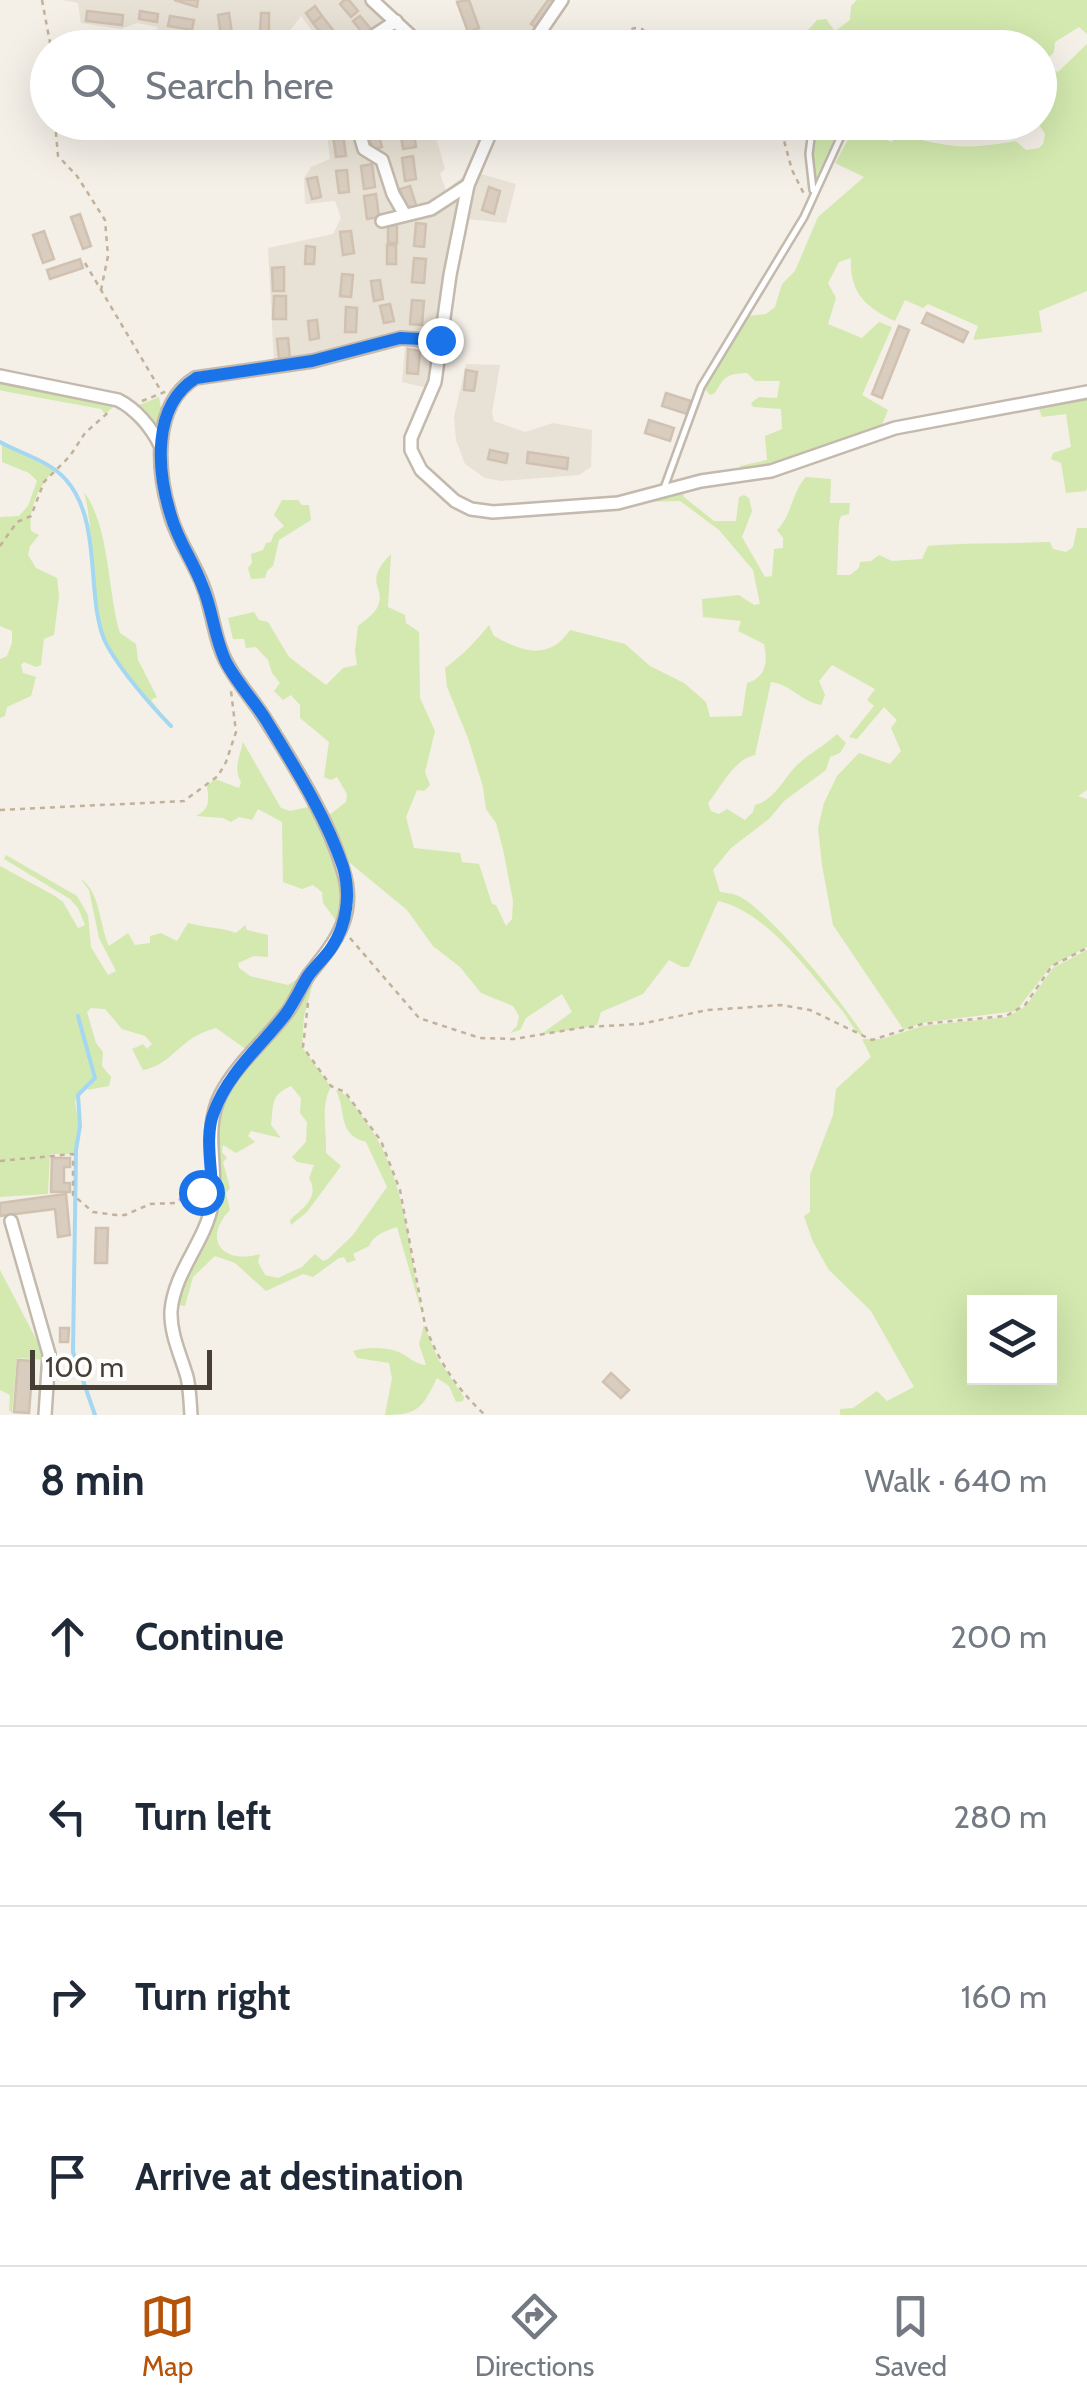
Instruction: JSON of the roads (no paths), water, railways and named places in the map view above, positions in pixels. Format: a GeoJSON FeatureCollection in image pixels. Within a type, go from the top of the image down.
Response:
{"type":"FeatureCollection","features":[{"type":"Feature","properties":{"kind":"street"},"geometry":{"type":"LineString","coordinates":[[372,0],[405,30]]}},
{"type":"Feature","properties":{"kind":"street"},"geometry":{"type":"LineString","coordinates":[[541,30],[562,0]]}},
{"type":"Feature","properties":{"kind":"street"},"geometry":{"type":"LineString","coordinates":[[382,30],[396,21]]}},
{"type":"Feature","properties":{"kind":"street"},"geometry":{"type":"LineString","coordinates":[[361,140],[364,149],[382,160],[392,194],[405,215]]}},
{"type":"Feature","properties":{"kind":"street"},"geometry":{"type":"LineString","coordinates":[[487,140],[468,186],[435,382],[416,425],[411,450],[420,470],[454,501],[471,510],[618,503],[785,468],[895,428],[1087,392]]}},
{"type":"Feature","properties":{"kind":"street"},"geometry":{"type":"LineString","coordinates":[[382,221],[432,209],[468,186]]}},
{"type":"Feature","properties":{"kind":"street"},"geometry":{"type":"LineString","coordinates":[[190,1415],[188,1384],[171,1312],[180,1278],[213,1203],[212,1117],[222,1092],[291,1007],[311,972],[332,948],[341,931],[347,886],[331,839],[266,721],[228,665],[203,586],[171,517],[160,445],[166,412],[183,386],[213,374],[312,361],[400,338],[440,340]]}},
{"type":"Feature","properties":{"kind":"street"},"geometry":{"type":"LineString","coordinates":[[0,376],[118,400],[130,406],[160,445]]}},
{"type":"Feature","properties":{"kind":"street"},"geometry":{"type":"LineString","coordinates":[[11,1220],[49,1354],[45,1415]]}},
{"type":"Feature","properties":{"kind":"lane"},"geometry":{"type":"LineString","coordinates":[[810,140],[808,154],[814,194]]}},
{"type":"Feature","properties":{"kind":"lane"},"geometry":{"type":"LineString","coordinates":[[663,491],[702,387],[810,203],[839,140]]}},
{"type":"Feature","properties":{"kind":"waterway"},"geometry":{"type":"LineString","coordinates":[[0,442],[53,468],[78,498],[89,537],[104,639],[125,672],[171,726]]}},
{"type":"Feature","properties":{"kind":"waterway"},"geometry":{"type":"LineString","coordinates":[[78,1016],[95,1078],[78,1095],[73,1352],[95,1415]]}}]}
